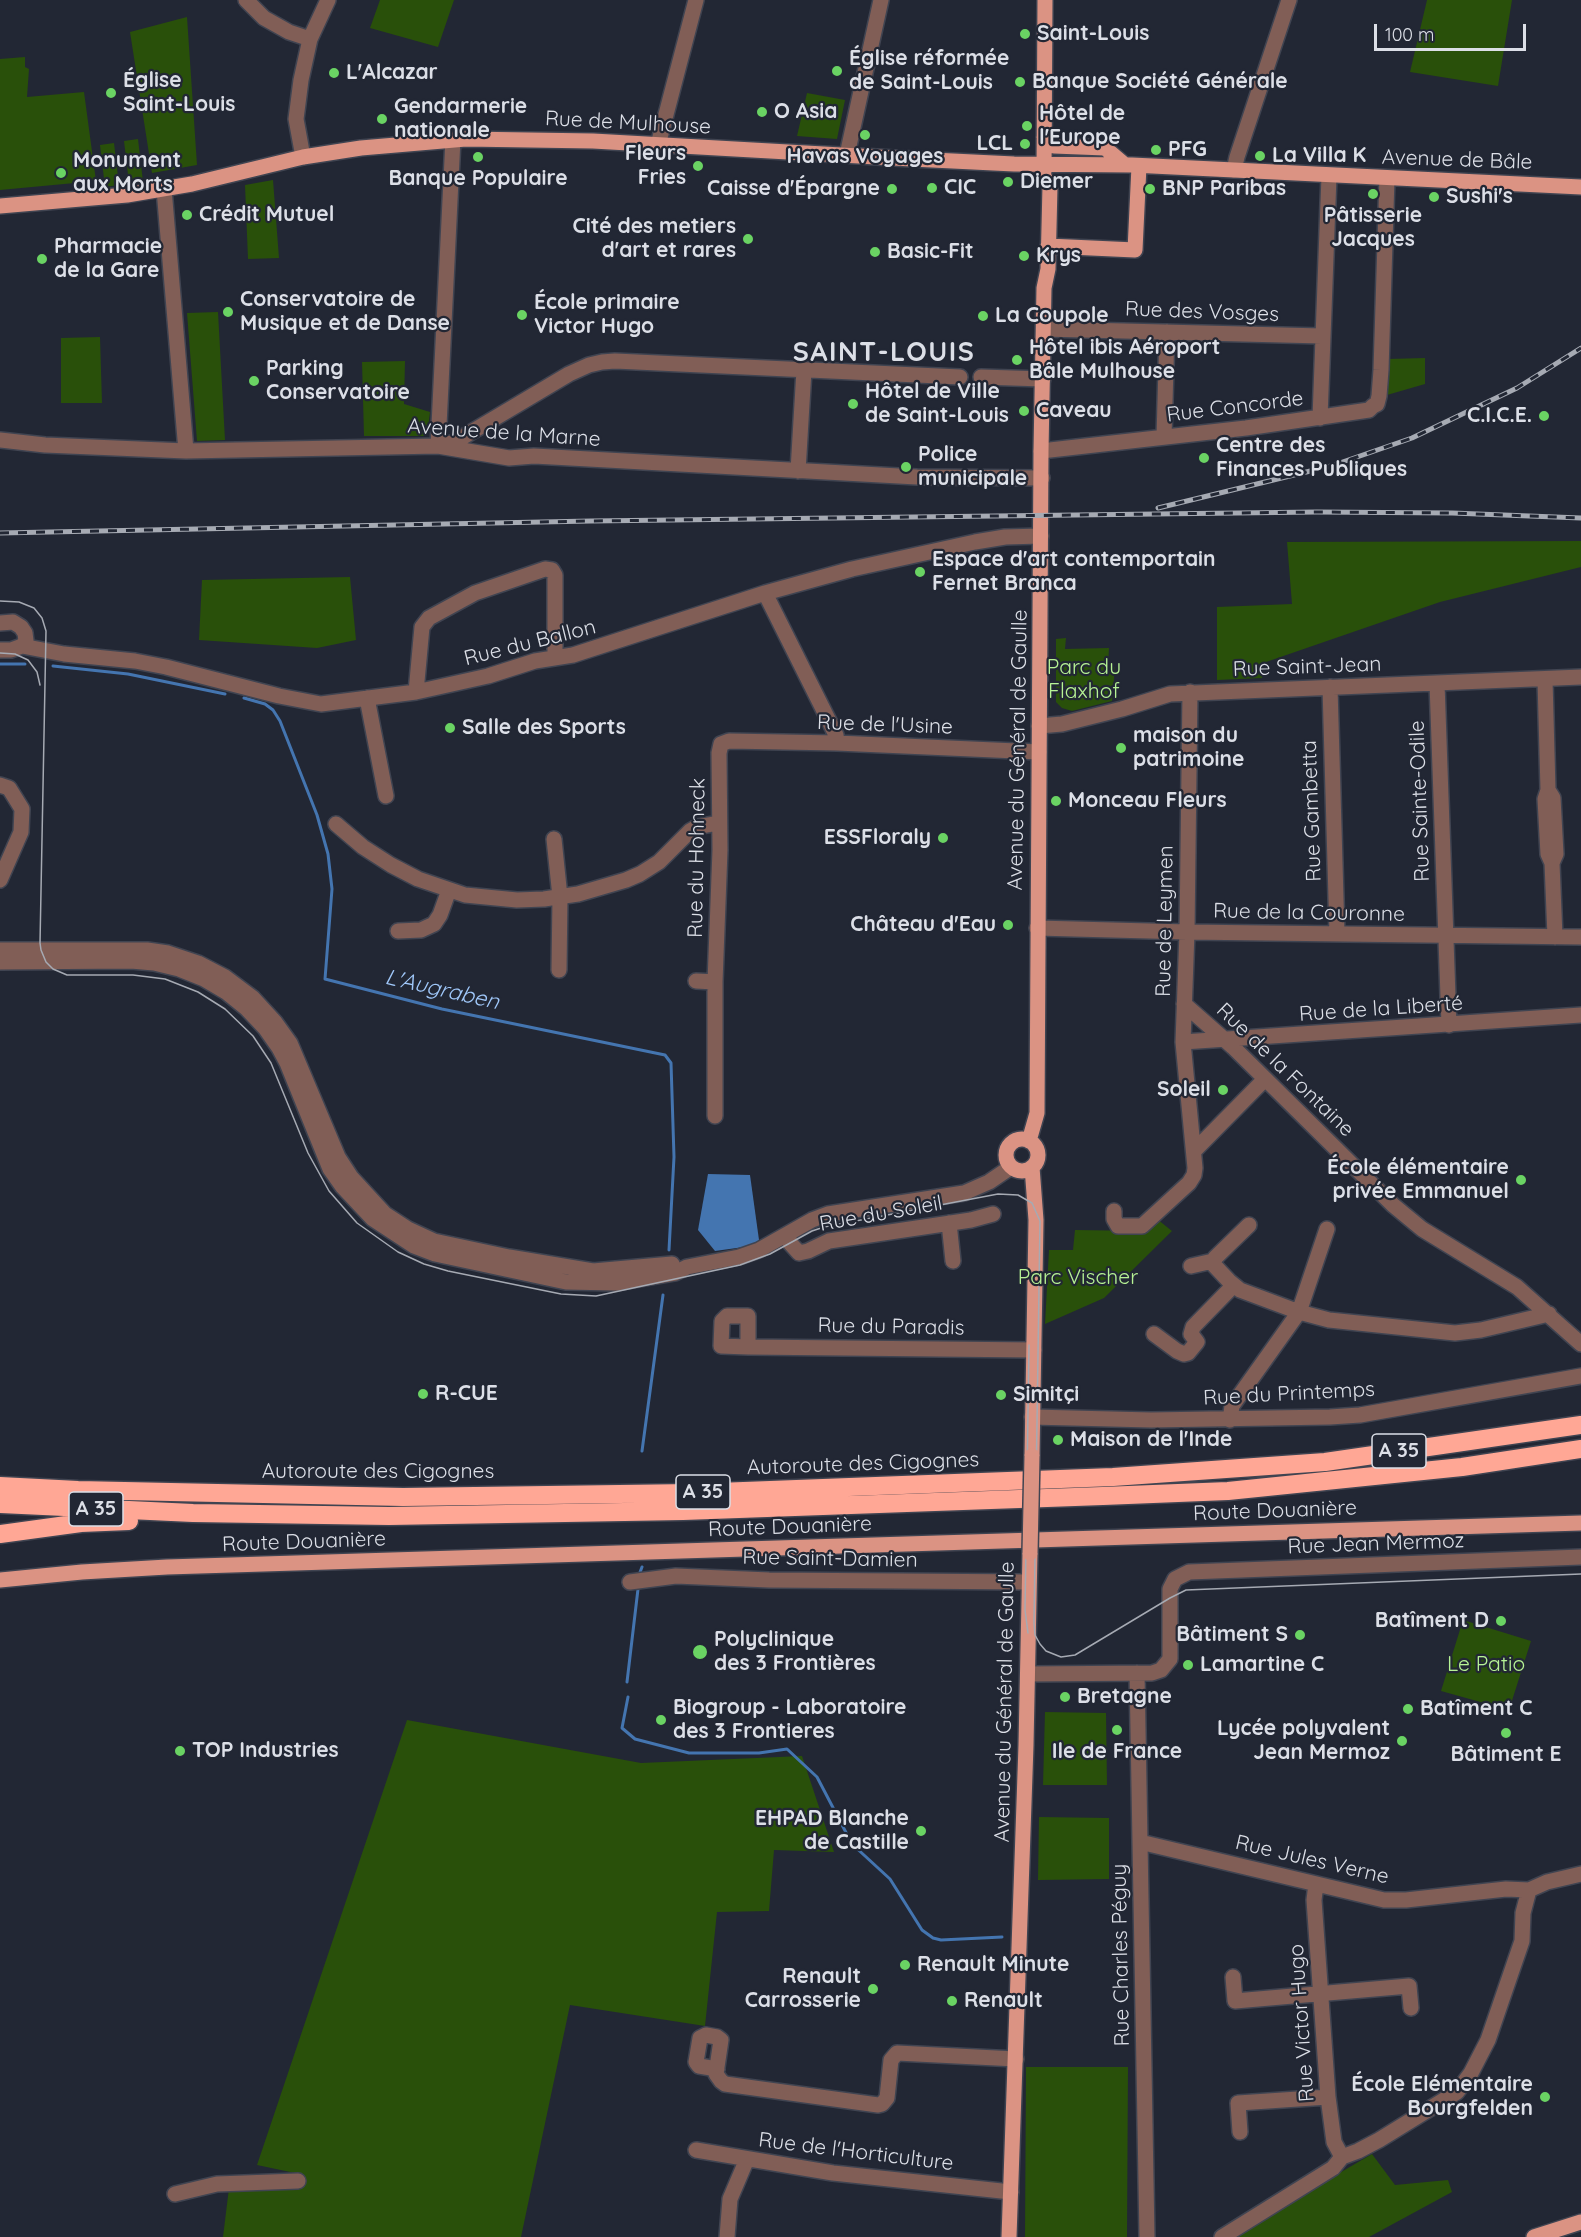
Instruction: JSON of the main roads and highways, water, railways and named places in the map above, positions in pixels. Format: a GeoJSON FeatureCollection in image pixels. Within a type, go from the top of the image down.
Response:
{"type":"FeatureCollection","features":[{"type":"Feature","properties":{"kind":"highway","name":"Autoroute des Cigognes"},"geometry":{"type":"LineString","coordinates":[[0,1486],[78,1490],[427,1497],[691,1492],[1113,1477],[1325,1462],[1581,1425]]}},
{"type":"Feature","properties":{"kind":"highway","name":"Autoroute des Cigognes"},"geometry":{"type":"LineString","coordinates":[[0,1504],[193,1513],[389,1516],[660,1511],[1092,1497],[1228,1491],[1462,1467],[1581,1449]]}},
{"type":"Feature","properties":{"kind":"highway"},"geometry":{"type":"LineString","coordinates":[[1462,1467],[1522,1467],[1581,1461]]}},
{"type":"Feature","properties":{"kind":"highway"},"geometry":{"type":"LineString","coordinates":[[0,1475],[51,1479],[78,1490]]}},
{"type":"Feature","properties":{"kind":"highway"},"geometry":{"type":"LineString","coordinates":[[0,1534],[81,1523],[165,1519],[193,1513]]}},
{"type":"Feature","properties":{"kind":"main road"},"geometry":{"type":"LineString","coordinates":[[1044,170],[1045,0]]}},
{"type":"Feature","properties":{"kind":"main road"},"geometry":{"type":"LineString","coordinates":[[1044,137],[1054,146],[1105,148],[1132,165],[1136,250],[1048,246]]}},
{"type":"Feature","properties":{"kind":"main road","name":"Rue de Mulhouse"},"geometry":{"type":"LineString","coordinates":[[0,206],[127,195],[164,189],[303,157],[361,148],[453,139],[574,140],[847,155],[1044,170]]}},
{"type":"Feature","properties":{"kind":"main road","name":"Avenue de Bâle"},"geometry":{"type":"LineString","coordinates":[[1044,170],[1132,165],[1329,176],[1387,182],[1581,187]]}},
{"type":"Feature","properties":{"kind":"main road","name":"Avenue du Général de Gaulle"},"geometry":{"type":"LineString","coordinates":[[1044,170],[1050,186],[1048,269],[1044,288]]}},
{"type":"Feature","properties":{"kind":"main road","name":"Avenue du Général de Gaulle"},"geometry":{"type":"LineString","coordinates":[[1029,1141],[1037,1113],[1041,451],[1044,329],[1044,288],[1039,255],[1040,186],[1044,170]]}},
{"type":"Feature","properties":{"kind":"main road"},"geometry":{"type":"LineString","coordinates":[[1015,1140],[1029,1141],[1038,1153],[1032,1167],[1024,1171],[1011,1167],[1006,1159],[1008,1146],[1015,1140]]}},
{"type":"Feature","properties":{"kind":"main road","name":"Avenue du Général de Gaulle"},"geometry":{"type":"LineString","coordinates":[[1010,2237],[1028,1674],[1036,1205],[1032,1167]]}},
{"type":"Feature","properties":{"kind":"main road","name":"Route Douanière"},"geometry":{"type":"LineString","coordinates":[[0,1580],[82,1572],[191,1567],[1581,1523]]}},
{"type":"Feature","properties":{"kind":"main road"},"geometry":{"type":"LineString","coordinates":[[1534,2237],[1581,2222]]}},
{"type":"Feature","properties":{"kind":"water"},"geometry":{"type":"Polygon","coordinates":[[[708,1174],[750,1175],[759,1240],[751,1246],[715,1251],[698,1230],[708,1174]]]}},
{"type":"Feature","properties":{"kind":"waterway","name":"L'Augraben"},"geometry":{"type":"LineString","coordinates":[[0,664],[25,664]]}},
{"type":"Feature","properties":{"kind":"waterway","name":"L'Augraben"},"geometry":{"type":"LineString","coordinates":[[53,666],[128,674],[225,694]]}},
{"type":"Feature","properties":{"kind":"waterway","name":"L'Augraben"},"geometry":{"type":"LineString","coordinates":[[244,698],[265,704],[273,710],[280,721],[317,815],[328,854],[332,889],[325,979],[442,1009],[665,1055],[671,1063],[674,1157],[669,1250]]}},
{"type":"Feature","properties":{"kind":"waterway","name":"L'Augraben"},"geometry":{"type":"LineString","coordinates":[[642,1451],[663,1295]]}},
{"type":"Feature","properties":{"kind":"waterway","name":"L'Augraben"},"geometry":{"type":"LineString","coordinates":[[639,1575],[642,1567]]}},
{"type":"Feature","properties":{"kind":"waterway","name":"L'Augraben"},"geometry":{"type":"LineString","coordinates":[[627,1682],[638,1589]]}},
{"type":"Feature","properties":{"kind":"waterway","name":"L'Augraben"},"geometry":{"type":"LineString","coordinates":[[628,1697],[622,1728],[635,1739],[689,1753],[759,1753],[787,1749],[817,1777],[852,1844],[890,1879],[922,1930],[933,1938],[941,1940],[1002,1937]]}},
{"type":"Feature","properties":{"kind":"tram line"},"geometry":{"type":"LineString","coordinates":[[0,601],[19,602],[34,608],[42,618],[46,631],[40,943],[46,962],[53,969],[67,975],[133,975],[165,979],[198,992],[225,1009],[253,1036],[271,1063],[308,1153],[329,1191],[357,1223],[398,1252],[424,1264],[448,1271],[561,1294],[596,1296],[740,1265],[770,1254],[824,1227],[998,1194],[1018,1195],[1032,1203],[1040,1221],[1034,1623],[1035,1635],[1046,1651],[1061,1657],[1075,1655],[1186,1590],[1581,1574]]}},
{"type":"Feature","properties":{"kind":"tram line"},"geometry":{"type":"LineString","coordinates":[[0,653],[15,654],[28,660],[37,672],[40,685]]}},
{"type":"Feature","properties":{"kind":"tram line"},"geometry":{"type":"LineString","coordinates":[[1028,1633],[1025,1610],[1029,1345]]}},
{"type":"Feature","properties":{"kind":"railway"},"geometry":{"type":"LineString","coordinates":[[1158,508],[1331,466],[1412,438],[1517,388],[1581,348]]}},
{"type":"Feature","properties":{"kind":"railway"},"geometry":{"type":"LineString","coordinates":[[0,533],[591,521],[1317,512],[1452,513],[1581,518]]}},
{"type":"Feature","properties":{"kind":"place","name":"Saint-Louis"},"geometry":{"type":"Point","coordinates":[1025,34]}},
{"type":"Feature","properties":{"kind":"place","name":"Église réformée de Saint-Louis"},"geometry":{"type":"Point","coordinates":[837,71]}},
{"type":"Feature","properties":{"kind":"place","name":"L'Alcazar"},"geometry":{"type":"Point","coordinates":[334,73]}},
{"type":"Feature","properties":{"kind":"place","name":"Banque Société Générale"},"geometry":{"type":"Point","coordinates":[1020,82]}},
{"type":"Feature","properties":{"kind":"place","name":"Église Saint-Louis"},"geometry":{"type":"Point","coordinates":[111,93]}},
{"type":"Feature","properties":{"kind":"place","name":"O Asia"},"geometry":{"type":"Point","coordinates":[762,112]}},
{"type":"Feature","properties":{"kind":"place","name":"Gendarmerie nationale"},"geometry":{"type":"Point","coordinates":[382,119]}},
{"type":"Feature","properties":{"kind":"place","name":"Hôtel de l'Europe"},"geometry":{"type":"Point","coordinates":[1027,126]}},
{"type":"Feature","properties":{"kind":"place","name":"Havas Voyages"},"geometry":{"type":"Point","coordinates":[865,135]}},
{"type":"Feature","properties":{"kind":"place","name":"LCL"},"geometry":{"type":"Point","coordinates":[1025,144]}},
{"type":"Feature","properties":{"kind":"place","name":"PFG"},"geometry":{"type":"Point","coordinates":[1156,150]}},
{"type":"Feature","properties":{"kind":"place","name":"La Villa K"},"geometry":{"type":"Point","coordinates":[1260,156]}},
{"type":"Feature","properties":{"kind":"place","name":"Banque Populaire"},"geometry":{"type":"Point","coordinates":[478,157]}},
{"type":"Feature","properties":{"kind":"place","name":"Fleurs Fries"},"geometry":{"type":"Point","coordinates":[698,166]}},
{"type":"Feature","properties":{"kind":"place","name":"Monument aux Morts"},"geometry":{"type":"Point","coordinates":[61,173]}},
{"type":"Feature","properties":{"kind":"place","name":"Diemer"},"geometry":{"type":"Point","coordinates":[1008,182]}},
{"type":"Feature","properties":{"kind":"place","name":"CIC"},"geometry":{"type":"Point","coordinates":[932,188]}},
{"type":"Feature","properties":{"kind":"place","name":"Caisse d'Épargne"},"geometry":{"type":"Point","coordinates":[892,189]}},
{"type":"Feature","properties":{"kind":"place","name":"BNP Paribas"},"geometry":{"type":"Point","coordinates":[1150,189]}},
{"type":"Feature","properties":{"kind":"place","name":"Pâtisserie Jacques"},"geometry":{"type":"Point","coordinates":[1373,194]}},
{"type":"Feature","properties":{"kind":"place","name":"Sushi's"},"geometry":{"type":"Point","coordinates":[1434,197]}},
{"type":"Feature","properties":{"kind":"place","name":"Crédit Mutuel"},"geometry":{"type":"Point","coordinates":[187,215]}},
{"type":"Feature","properties":{"kind":"place","name":"Cité des metiers d'art et rares"},"geometry":{"type":"Point","coordinates":[748,239]}},
{"type":"Feature","properties":{"kind":"place","name":"Basic-Fit"},"geometry":{"type":"Point","coordinates":[875,252]}},
{"type":"Feature","properties":{"kind":"place","name":"Krys"},"geometry":{"type":"Point","coordinates":[1024,256]}},
{"type":"Feature","properties":{"kind":"place","name":"Pharmacie de la Gare"},"geometry":{"type":"Point","coordinates":[42,259]}},
{"type":"Feature","properties":{"kind":"place","name":"Conservatoire de Musique et de Danse"},"geometry":{"type":"Point","coordinates":[228,312]}},
{"type":"Feature","properties":{"kind":"place","name":"École primaire Victor Hugo"},"geometry":{"type":"Point","coordinates":[522,315]}},
{"type":"Feature","properties":{"kind":"place","name":"La Coupole"},"geometry":{"type":"Point","coordinates":[983,316]}},
{"type":"Feature","properties":{"kind":"place","name":"Hôtel ibis Aéroport Bâle Mulhouse"},"geometry":{"type":"Point","coordinates":[1017,360]}},
{"type":"Feature","properties":{"kind":"place","name":"Parking Conservatoire"},"geometry":{"type":"Point","coordinates":[254,381]}},
{"type":"Feature","properties":{"kind":"place","name":"Hôtel de Ville de Saint-Louis"},"geometry":{"type":"Point","coordinates":[853,404]}},
{"type":"Feature","properties":{"kind":"place","name":"Caveau"},"geometry":{"type":"Point","coordinates":[1024,411]}},
{"type":"Feature","properties":{"kind":"place","name":"C.I.C.E."},"geometry":{"type":"Point","coordinates":[1544,416]}},
{"type":"Feature","properties":{"kind":"place","name":"Centre des Finances Publiques"},"geometry":{"type":"Point","coordinates":[1204,458]}},
{"type":"Feature","properties":{"kind":"place","name":"Police municipale"},"geometry":{"type":"Point","coordinates":[906,467]}},
{"type":"Feature","properties":{"kind":"place","name":"Espace d'art contemportain Fernet Branca"},"geometry":{"type":"Point","coordinates":[920,572]}},
{"type":"Feature","properties":{"kind":"place","name":"Salle des Sports"},"geometry":{"type":"Point","coordinates":[450,728]}},
{"type":"Feature","properties":{"kind":"place","name":"maison du patrimoine"},"geometry":{"type":"Point","coordinates":[1121,748]}},
{"type":"Feature","properties":{"kind":"place","name":"Monceau Fleurs"},"geometry":{"type":"Point","coordinates":[1056,801]}},
{"type":"Feature","properties":{"kind":"place","name":"ESSFloraly"},"geometry":{"type":"Point","coordinates":[943,838]}},
{"type":"Feature","properties":{"kind":"place","name":"Château d'Eau"},"geometry":{"type":"Point","coordinates":[1008,925]}},
{"type":"Feature","properties":{"kind":"place","name":"Soleil"},"geometry":{"type":"Point","coordinates":[1223,1090]}},
{"type":"Feature","properties":{"kind":"place","name":"École élémentaire privée Emmanuel"},"geometry":{"type":"Point","coordinates":[1521,1180]}},
{"type":"Feature","properties":{"kind":"place","name":"R-CUE"},"geometry":{"type":"Point","coordinates":[423,1394]}},
{"type":"Feature","properties":{"kind":"place","name":"Simitçi"},"geometry":{"type":"Point","coordinates":[1001,1395]}},
{"type":"Feature","properties":{"kind":"place","name":"Maison de l'Inde"},"geometry":{"type":"Point","coordinates":[1058,1440]}},
{"type":"Feature","properties":{"kind":"place","name":"Batîment D"},"geometry":{"type":"Point","coordinates":[1501,1621]}},
{"type":"Feature","properties":{"kind":"place","name":"Bâtiment S"},"geometry":{"type":"Point","coordinates":[1300,1635]}},
{"type":"Feature","properties":{"kind":"place","name":"Polyclinique des 3 Frontières"},"geometry":{"type":"Point","coordinates":[700,1652]}},
{"type":"Feature","properties":{"kind":"place","name":"Lamartine C"},"geometry":{"type":"Point","coordinates":[1188,1665]}},
{"type":"Feature","properties":{"kind":"place","name":"Bretagne"},"geometry":{"type":"Point","coordinates":[1065,1697]}},
{"type":"Feature","properties":{"kind":"place","name":"Batîment C"},"geometry":{"type":"Point","coordinates":[1408,1709]}},
{"type":"Feature","properties":{"kind":"place","name":"Biogroup - Laboratoire des 3 Frontieres"},"geometry":{"type":"Point","coordinates":[661,1720]}},
{"type":"Feature","properties":{"kind":"place","name":"Ile de France"},"geometry":{"type":"Point","coordinates":[1117,1730]}},
{"type":"Feature","properties":{"kind":"place","name":"Bâtiment E"},"geometry":{"type":"Point","coordinates":[1506,1733]}},
{"type":"Feature","properties":{"kind":"place","name":"Lycée polyvalent Jean Mermoz"},"geometry":{"type":"Point","coordinates":[1402,1741]}},
{"type":"Feature","properties":{"kind":"place","name":"TOP Industries"},"geometry":{"type":"Point","coordinates":[180,1751]}},
{"type":"Feature","properties":{"kind":"place","name":"EHPAD Blanche de Castille"},"geometry":{"type":"Point","coordinates":[921,1831]}},
{"type":"Feature","properties":{"kind":"place","name":"Renault Minute"},"geometry":{"type":"Point","coordinates":[905,1965]}},
{"type":"Feature","properties":{"kind":"place","name":"Renault Carrosserie"},"geometry":{"type":"Point","coordinates":[873,1989]}},
{"type":"Feature","properties":{"kind":"place","name":"Renault"},"geometry":{"type":"Point","coordinates":[952,2001]}},
{"type":"Feature","properties":{"kind":"place","name":"École Elémentaire Bourgfelden"},"geometry":{"type":"Point","coordinates":[1545,2097]}},
{"type":"Feature","properties":{"kind":"district","name":"SAINT-LOUIS"},"geometry":{"type":"Point","coordinates":[884,353]}},
{"type":"Feature","properties":{"kind":"park label","name":"Parc du Flaxhof"},"geometry":{"type":"Point","coordinates":[1084,680]}},
{"type":"Feature","properties":{"kind":"park label","name":"Parc Vischer"},"geometry":{"type":"Point","coordinates":[1078,1278]}},
{"type":"Feature","properties":{"kind":"park label","name":"Le Patio"},"geometry":{"type":"Point","coordinates":[1486,1665]}}]}
